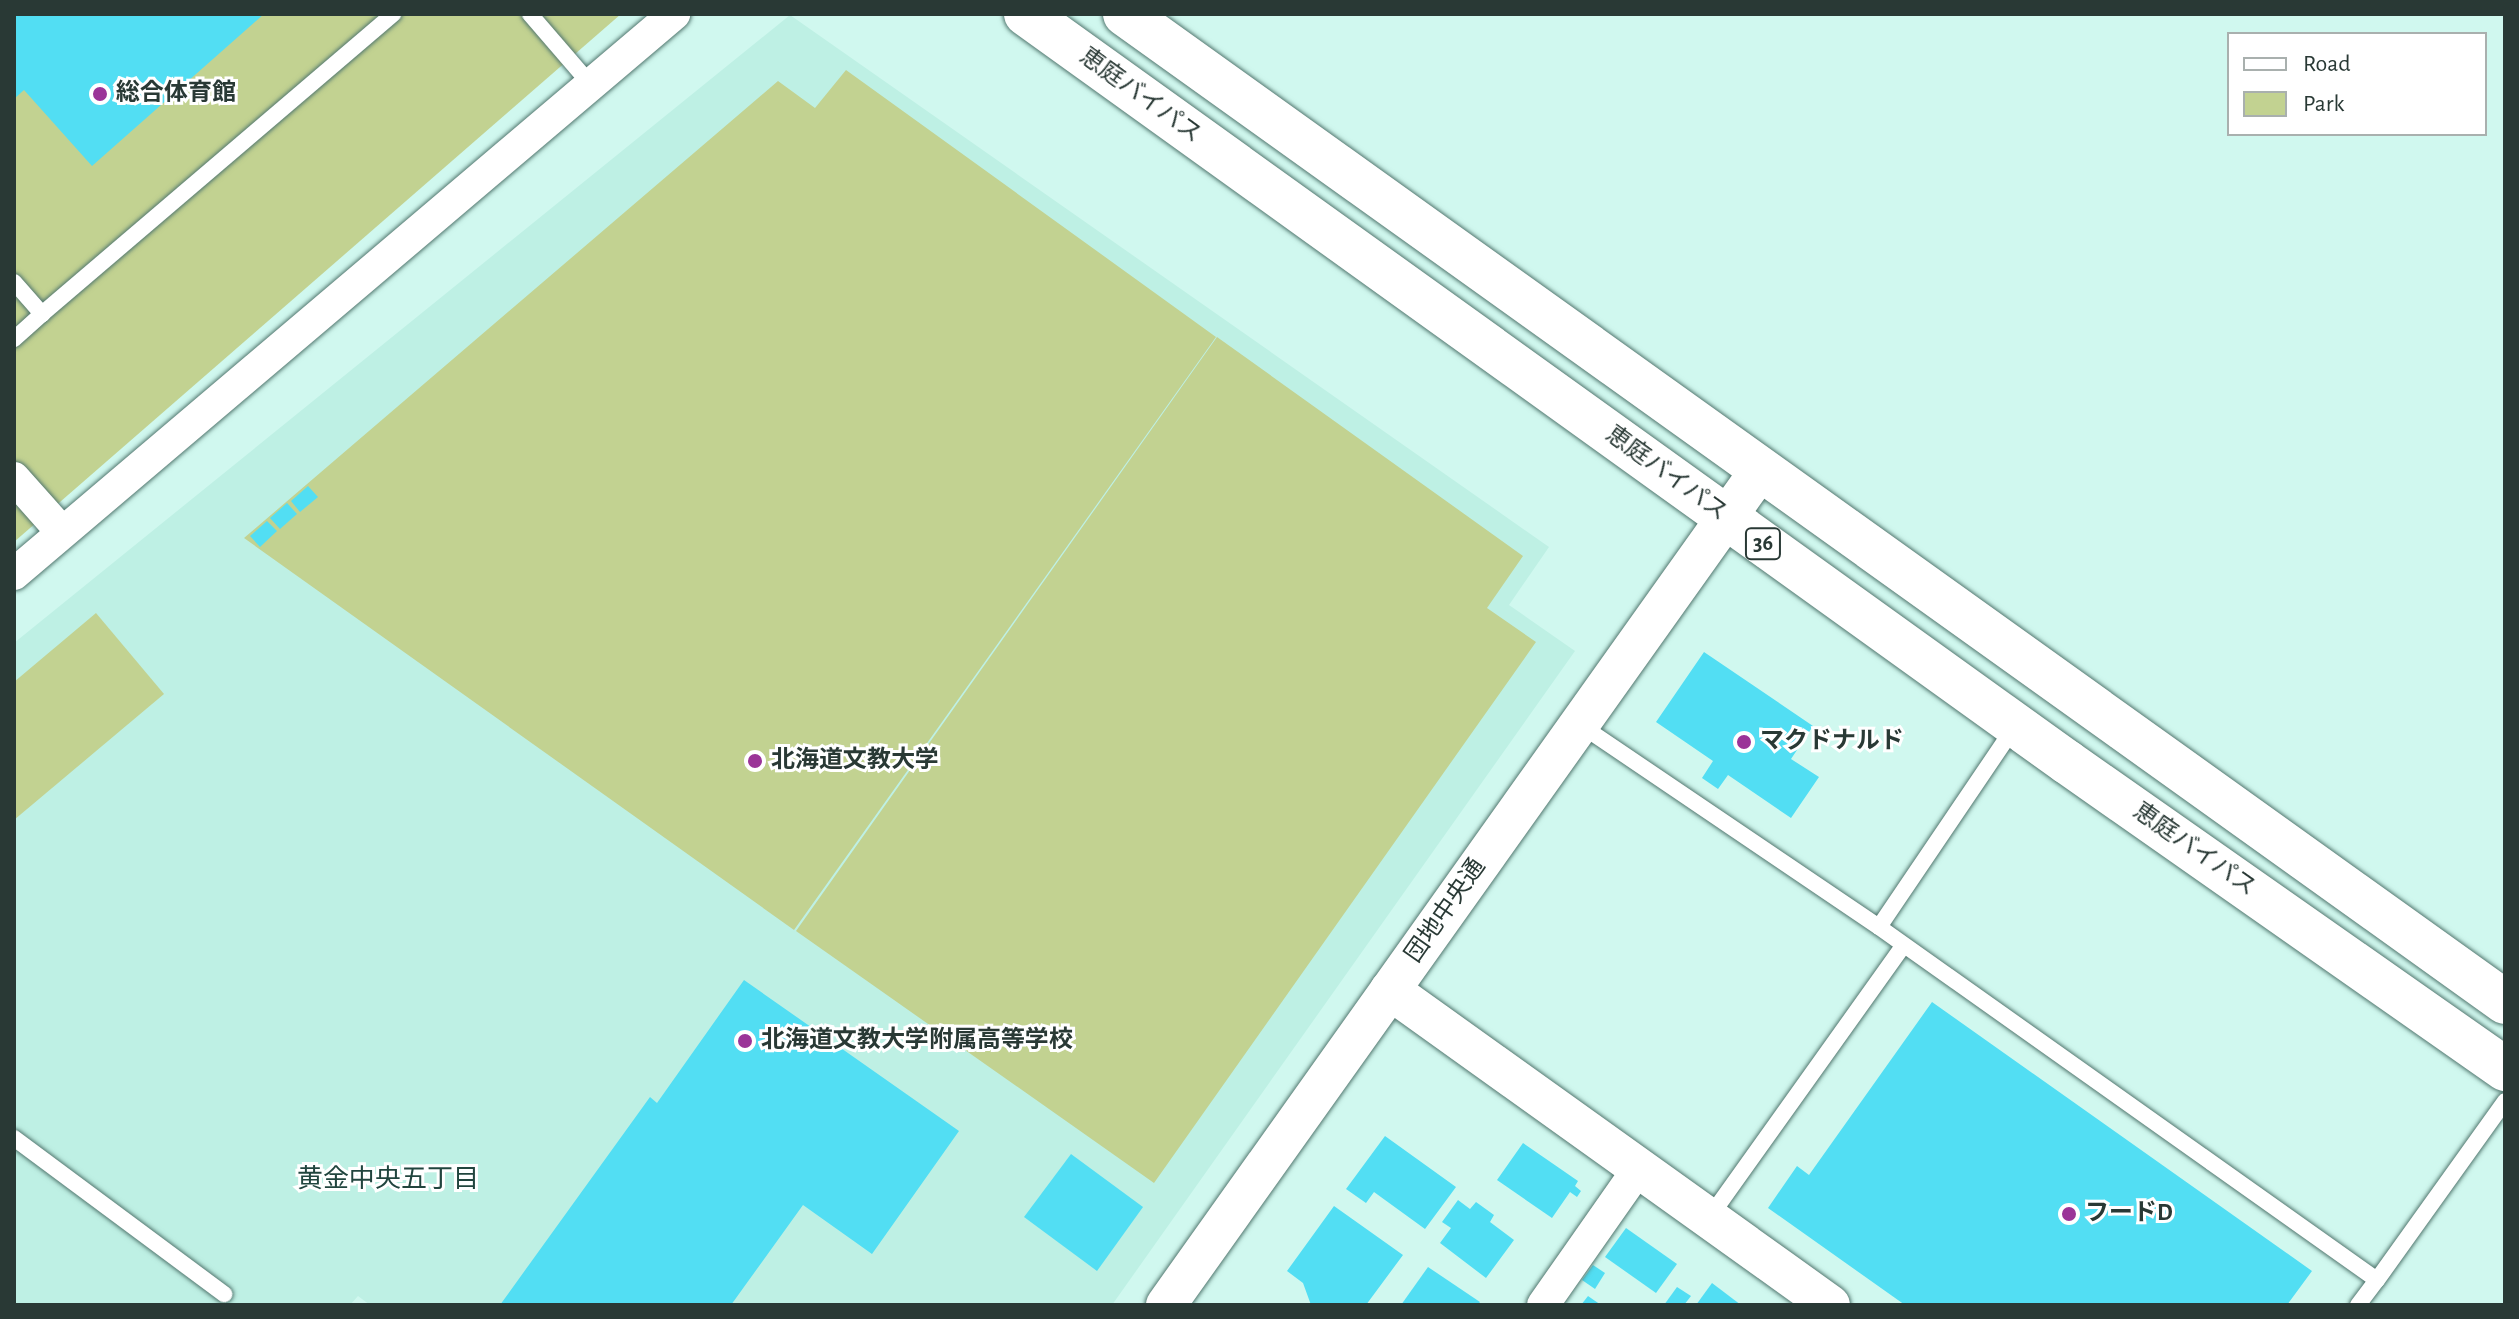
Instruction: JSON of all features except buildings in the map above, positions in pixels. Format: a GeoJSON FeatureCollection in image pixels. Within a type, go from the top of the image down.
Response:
{"type":"FeatureCollection","features":[{"type":"Feature","properties":{"kind":"highway","name":"恵庭バイパス"},"geometry":{"type":"LineString","coordinates":[[1026,14],[2015,725],[2505,1069]]}},
{"type":"Feature","properties":{"kind":"highway","name":"36"},"geometry":{"type":"LineString","coordinates":[[1125,14],[2505,1002]]}},
{"type":"Feature","properties":{"kind":"street"},"geometry":{"type":"LineString","coordinates":[[14,574],[674,14]]}},
{"type":"Feature","properties":{"kind":"street","name":"団地中央通"},"geometry":{"type":"LineString","coordinates":[[1166,1305],[1761,469]]}},
{"type":"Feature","properties":{"kind":"street"},"geometry":{"type":"LineString","coordinates":[[14,478],[62,532]]}},
{"type":"Feature","properties":{"kind":"street"},"geometry":{"type":"LineString","coordinates":[[1390,990],[1830,1305]]}},
{"type":"Feature","properties":{"kind":"street"},"geometry":{"type":"LineString","coordinates":[[1543,1305],[1639,1168]]}},
{"type":"Feature","properties":{"kind":"lane"},"geometry":{"type":"LineString","coordinates":[[14,339],[393,14]]}},
{"type":"Feature","properties":{"kind":"lane"},"geometry":{"type":"LineString","coordinates":[[530,14],[592,86]]}},
{"type":"Feature","properties":{"kind":"lane"},"geometry":{"type":"LineString","coordinates":[[14,282],[42,314]]}},
{"type":"Feature","properties":{"kind":"lane"},"geometry":{"type":"LineString","coordinates":[[1579,724],[1879,927],[2377,1280]]}},
{"type":"Feature","properties":{"kind":"lane"},"geometry":{"type":"LineString","coordinates":[[1879,927],[2015,725]]}},
{"type":"Feature","properties":{"kind":"lane"},"geometry":{"type":"LineString","coordinates":[[1709,1218],[1904,945]]}},
{"type":"Feature","properties":{"kind":"lane"},"geometry":{"type":"LineString","coordinates":[[2358,1305],[2505,1101]]}},
{"type":"Feature","properties":{"kind":"lane"},"geometry":{"type":"LineString","coordinates":[[14,1138],[224,1294]]}},
{"type":"Feature","properties":{"kind":"shaded area","name":"北海道文教大学"},"geometry":{"type":"Polygon","coordinates":[[[790,15],[1549,547],[1509,605],[1575,651],[1112,1305],[370,1305],[358,1296],[350,1305],[14,1305],[14,643],[790,15]]]}},
{"type":"Feature","properties":{"kind":"green space"},"geometry":{"type":"Polygon","coordinates":[[[14,14],[621,14],[14,542],[14,14]]]}},
{"type":"Feature","properties":{"kind":"green space"},"geometry":{"type":"Polygon","coordinates":[[[846,70],[1216,337],[794,930],[244,538],[778,81],[815,108],[846,70]]]}},
{"type":"Feature","properties":{"kind":"green space"},"geometry":{"type":"Polygon","coordinates":[[[1217,337],[1523,556],[1487,608],[1536,642],[1154,1183],[796,931],[1217,337]]]}},
{"type":"Feature","properties":{"kind":"green space"},"geometry":{"type":"Polygon","coordinates":[[[96,613],[164,694],[14,820],[14,682],[96,613]]]}},
{"type":"Feature","properties":{"kind":"place","name":"総合体育館"},"geometry":{"type":"Point","coordinates":[100,94]}},
{"type":"Feature","properties":{"kind":"place","name":"マクドナルド"},"geometry":{"type":"Point","coordinates":[1744,742]}},
{"type":"Feature","properties":{"kind":"place","name":"北海道文教大学"},"geometry":{"type":"Point","coordinates":[755,761]}},
{"type":"Feature","properties":{"kind":"place","name":"北海道文教大学附属高等学校"},"geometry":{"type":"Point","coordinates":[745,1041]}},
{"type":"Feature","properties":{"kind":"place","name":"フードD"},"geometry":{"type":"Point","coordinates":[2069,1214]}},
{"type":"Feature","properties":{"kind":"district","name":"黄金中央五丁目"},"geometry":{"type":"Point","coordinates":[388,1180]}}]}
